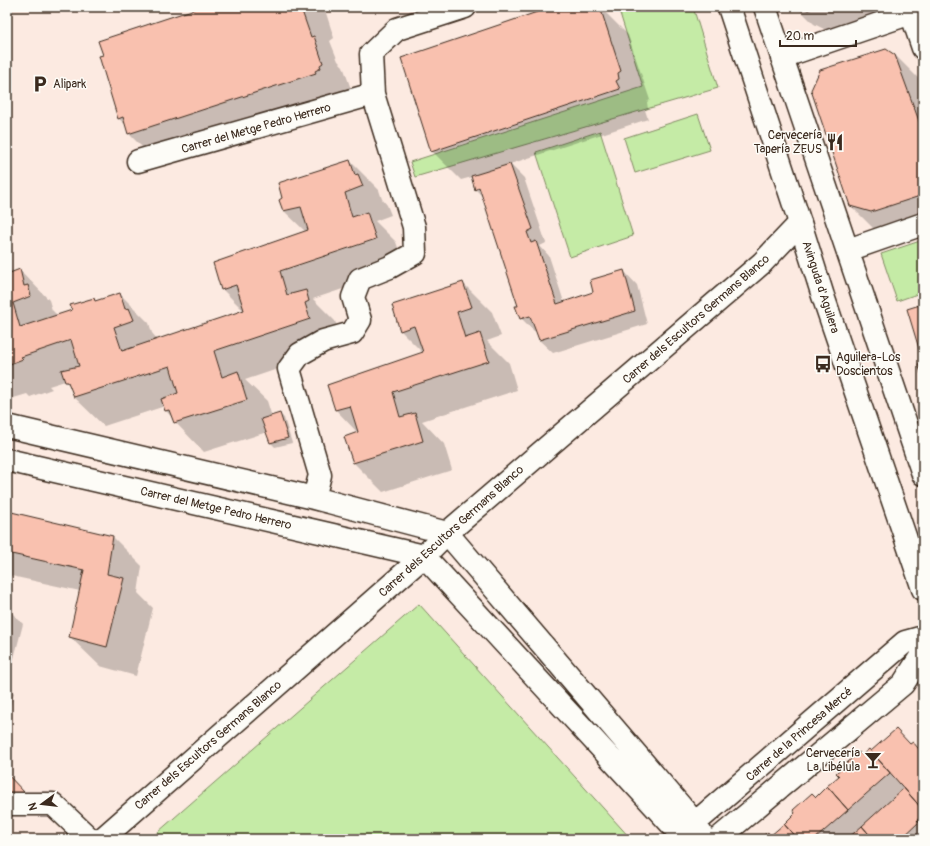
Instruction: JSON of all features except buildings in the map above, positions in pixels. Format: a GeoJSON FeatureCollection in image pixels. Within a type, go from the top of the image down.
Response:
{"type":"FeatureCollection","features":[{"type":"Feature","properties":{"kind":"street"},"geometry":{"type":"LineString","coordinates":[[314,498],[320,475],[289,370],[300,354],[323,341],[352,333],[360,320],[353,297],[360,279],[390,267],[415,252],[414,227],[373,94],[371,54],[397,29],[465,7]]}},
{"type":"Feature","properties":{"kind":"street","name":"Avinguda d'Aguilera"},"geometry":{"type":"LineString","coordinates":[[728,7],[823,296],[923,588]]}},
{"type":"Feature","properties":{"kind":"street"},"geometry":{"type":"LineString","coordinates":[[765,7],[923,474]]}},
{"type":"Feature","properties":{"kind":"street"},"geometry":{"type":"LineString","coordinates":[[782,57],[914,9],[923,48]]}},
{"type":"Feature","properties":{"kind":"street","name":"Carrer del Metge Pedro Herrero"},"geometry":{"type":"LineString","coordinates":[[138,161],[373,94]]}},
{"type":"Feature","properties":{"kind":"street","name":"Carrer dels Escultors Germans Blanco"},"geometry":{"type":"LineString","coordinates":[[102,839],[424,556],[447,533],[762,263],[800,224]]}},
{"type":"Feature","properties":{"kind":"street"},"geometry":{"type":"LineString","coordinates":[[848,250],[923,224]]}},
{"type":"Feature","properties":{"kind":"street"},"geometry":{"type":"LineString","coordinates":[[7,426],[314,498],[447,533],[689,835]]}},
{"type":"Feature","properties":{"kind":"street","name":"Carrer del Metge Pedro Herrero"},"geometry":{"type":"LineString","coordinates":[[7,460],[424,556]]}},
{"type":"Feature","properties":{"kind":"street"},"geometry":{"type":"LineString","coordinates":[[424,556],[689,835]]}},
{"type":"Feature","properties":{"kind":"street","name":"Carrer de la Princesa Mercé"},"geometry":{"type":"LineString","coordinates":[[689,835],[905,642],[923,637]]}},
{"type":"Feature","properties":{"kind":"street"},"geometry":{"type":"LineString","coordinates":[[718,839],[913,682],[923,653]]}},
{"type":"Feature","properties":{"kind":"street"},"geometry":{"type":"LineString","coordinates":[[7,804],[53,804],[90,839]]}},
{"type":"Feature","properties":{"kind":"green space"},"geometry":{"type":"Polygon","coordinates":[[[618,7],[693,7],[718,88],[415,177],[410,162],[643,87],[618,7]]]}},
{"type":"Feature","properties":{"kind":"green space"},"geometry":{"type":"Polygon","coordinates":[[[698,114],[710,150],[635,173],[624,138],[698,114]]]}},
{"type":"Feature","properties":{"kind":"green space"},"geometry":{"type":"Polygon","coordinates":[[[600,131],[633,236],[570,257],[536,152],[600,131]]]}},
{"type":"Feature","properties":{"kind":"green space"},"geometry":{"type":"Polygon","coordinates":[[[923,240],[923,292],[897,301],[881,254],[923,240]]]}},
{"type":"Feature","properties":{"kind":"green space"},"geometry":{"type":"Polygon","coordinates":[[[419,604],[631,839],[150,839],[419,604]]]}},
{"type":"Feature","properties":{"kind":"place","name":"Alipark"},"geometry":{"type":"Point","coordinates":[40,84]}},
{"type":"Feature","properties":{"kind":"place","name":"Cervecería Tapería ZEUS"},"geometry":{"type":"Point","coordinates":[835,142]}},
{"type":"Feature","properties":{"kind":"place","name":"Aguilera-Los Doscientos"},"geometry":{"type":"Point","coordinates":[823,364]}},
{"type":"Feature","properties":{"kind":"place","name":"Cervecería La Libélula"},"geometry":{"type":"Point","coordinates":[873,760]}}]}
